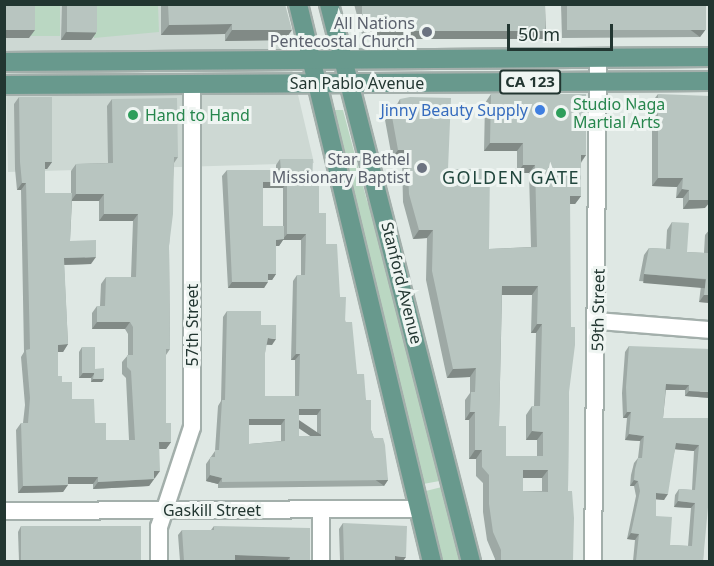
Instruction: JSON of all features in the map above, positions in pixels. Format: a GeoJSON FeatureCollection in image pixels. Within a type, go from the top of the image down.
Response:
{"type":"FeatureCollection","features":[{"type":"Feature","properties":{"kind":"main road"},"geometry":{"type":"LineString","coordinates":[[298,4],[315,83],[432,561]]}},
{"type":"Feature","properties":{"kind":"main road","name":"Stanford Avenue"},"geometry":{"type":"LineString","coordinates":[[329,4],[471,561]]}},
{"type":"Feature","properties":{"kind":"main road","name":"San Pablo Avenue"},"geometry":{"type":"LineString","coordinates":[[4,62],[710,57]]}},
{"type":"Feature","properties":{"kind":"main road","name":"San Pablo Avenue"},"geometry":{"type":"LineString","coordinates":[[4,85],[710,81]]}},
{"type":"Feature","properties":{"kind":"street","name":"59th Street"},"geometry":{"type":"LineString","coordinates":[[593,561],[600,82],[598,58]]}},
{"type":"Feature","properties":{"kind":"street","name":"57th Street"},"geometry":{"type":"LineString","coordinates":[[159,561],[159,527],[192,427],[192,84]]}},
{"type":"Feature","properties":{"kind":"street"},"geometry":{"type":"LineString","coordinates":[[597,321],[710,330]]}},
{"type":"Feature","properties":{"kind":"street","name":"Gaskill Street"},"geometry":{"type":"LineString","coordinates":[[4,511],[419,509]]}},
{"type":"Feature","properties":{"kind":"street"},"geometry":{"type":"LineString","coordinates":[[321,510],[321,561]]}},
{"type":"Feature","properties":{"kind":"shaded area"},"geometry":{"type":"Polygon","coordinates":[[[4,5],[277,5],[314,163],[8,172],[4,5]]]}},
{"type":"Feature","properties":{"kind":"green space"},"geometry":{"type":"Polygon","coordinates":[[[31,5],[60,5],[60,36],[31,36],[31,5]]]}},
{"type":"Feature","properties":{"kind":"green space"},"geometry":{"type":"Polygon","coordinates":[[[94,5],[158,5],[159,32],[94,38],[94,5]]]}},
{"type":"Feature","properties":{"kind":"green space"},"geometry":{"type":"Polygon","coordinates":[[[334,110],[343,110],[367,201],[381,230],[445,480],[423,484],[344,167],[334,110]]]}},
{"type":"Feature","properties":{"kind":"green space"},"geometry":{"type":"Polygon","coordinates":[[[446,486],[465,561],[441,562],[424,492],[446,486]]]}},
{"type":"Feature","properties":{"kind":"building"},"geometry":{"type":"Polygon","coordinates":[[[5,4],[35,4],[35,30],[5,30],[5,4]]]}},
{"type":"Feature","properties":{"kind":"building"},"geometry":{"type":"Polygon","coordinates":[[[67,4],[97,4],[97,32],[67,32],[67,4]]]}},
{"type":"Feature","properties":{"kind":"building"},"geometry":{"type":"Polygon","coordinates":[[[168,4],[285,4],[292,30],[232,30],[232,24],[169,25],[168,4]]]}},
{"type":"Feature","properties":{"kind":"building"},"geometry":{"type":"Polygon","coordinates":[[[362,4],[545,4],[545,31],[362,31],[362,4]]]}},
{"type":"Feature","properties":{"kind":"building"},"geometry":{"type":"Polygon","coordinates":[[[567,4],[706,4],[706,30],[567,30],[567,4]]]}},
{"type":"Feature","properties":{"kind":"building"},"geometry":{"type":"Polygon","coordinates":[[[491,94],[586,94],[586,155],[581,155],[581,196],[570,196],[571,327],[575,327],[575,345],[569,392],[568,491],[572,491],[574,518],[573,561],[501,561],[501,550],[493,532],[489,504],[489,475],[482,467],[482,450],[475,450],[475,412],[470,412],[471,392],[475,392],[476,368],[453,369],[432,271],[433,230],[419,230],[409,194],[407,150],[398,150],[391,111],[401,110],[400,99],[410,97],[451,98],[448,169],[490,169],[489,249],[537,247],[535,165],[523,165],[523,143],[490,143],[491,94]],[[502,286],[499,426],[506,426],[506,456],[543,456],[543,432],[532,431],[532,406],[540,406],[542,324],[537,324],[538,286],[502,286]],[[523,470],[523,491],[548,492],[548,470],[523,470]]]}},
{"type":"Feature","properties":{"kind":"building"},"geometry":{"type":"Polygon","coordinates":[[[658,94],[710,96],[710,200],[689,200],[689,190],[682,189],[683,178],[658,178],[658,94]]]}},
{"type":"Feature","properties":{"kind":"building"},"geometry":{"type":"Polygon","coordinates":[[[19,97],[52,97],[52,162],[45,162],[45,193],[72,193],[70,241],[96,240],[96,257],[64,258],[68,344],[58,345],[58,376],[62,376],[62,382],[72,382],[72,399],[94,399],[95,423],[106,423],[106,440],[135,440],[131,371],[127,367],[127,355],[133,355],[133,327],[130,322],[97,322],[97,306],[105,306],[106,277],[136,277],[138,214],[104,214],[104,194],[76,194],[76,164],[113,163],[112,99],[177,98],[178,157],[174,157],[173,214],[169,246],[170,349],[166,349],[166,423],[171,423],[171,442],[159,442],[160,471],[154,471],[154,479],[98,482],[98,477],[68,477],[68,485],[23,486],[21,423],[28,423],[30,398],[26,350],[30,349],[26,183],[22,183],[20,162],[19,97]]]}},
{"type":"Feature","properties":{"kind":"building"},"geometry":{"type":"Polygon","coordinates":[[[280,159],[313,159],[312,186],[319,186],[319,213],[326,213],[326,244],[337,244],[340,297],[346,297],[345,322],[352,322],[357,374],[364,374],[366,400],[371,400],[371,430],[374,438],[383,438],[388,480],[222,482],[222,478],[210,475],[210,457],[215,457],[215,450],[219,450],[222,400],[225,400],[227,311],[261,311],[261,325],[276,325],[276,339],[268,338],[265,353],[265,396],[299,396],[300,354],[296,354],[297,275],[305,275],[306,234],[287,234],[287,182],[263,182],[263,226],[284,226],[284,239],[276,240],[276,274],[268,274],[268,282],[232,282],[227,170],[281,170],[280,159]],[[299,409],[299,436],[321,436],[321,409],[299,409]],[[249,419],[249,444],[285,441],[285,419],[249,419]]]}},
{"type":"Feature","properties":{"kind":"building"},"geometry":{"type":"Polygon","coordinates":[[[672,222],[689,223],[687,252],[708,253],[710,238],[710,295],[704,295],[706,279],[644,274],[649,248],[670,249],[672,222]]]}},
{"type":"Feature","properties":{"kind":"building"},"geometry":{"type":"Polygon","coordinates":[[[629,346],[710,349],[710,392],[689,391],[689,385],[666,384],[663,418],[710,418],[710,486],[703,561],[636,561],[639,534],[631,533],[640,491],[638,481],[634,480],[638,458],[642,458],[644,436],[629,434],[631,412],[627,412],[629,346]],[[676,443],[668,494],[656,493],[656,516],[672,517],[670,545],[692,546],[695,503],[678,501],[679,489],[695,490],[699,445],[676,443]]]}},
{"type":"Feature","properties":{"kind":"building"},"geometry":{"type":"Polygon","coordinates":[[[82,347],[95,347],[95,373],[82,373],[82,347]]]}},
{"type":"Feature","properties":{"kind":"building"},"geometry":{"type":"Polygon","coordinates":[[[104,368],[104,379],[93,379],[95,369],[104,368]]]}},
{"type":"Feature","properties":{"kind":"building"},"geometry":{"type":"Polygon","coordinates":[[[343,523],[407,526],[406,557],[395,556],[395,561],[344,561],[343,523]]]}},
{"type":"Feature","properties":{"kind":"building"},"geometry":{"type":"Polygon","coordinates":[[[21,526],[141,526],[141,561],[21,561],[21,526]]]}},
{"type":"Feature","properties":{"kind":"building"},"geometry":{"type":"Polygon","coordinates":[[[214,526],[310,528],[310,561],[290,561],[290,557],[235,555],[235,561],[184,561],[182,530],[214,530],[214,526]]]}},
{"type":"Feature","properties":{"kind":"place","name":"All Nations Pentecostal Church"},"geometry":{"type":"Point","coordinates":[427,32]}},
{"type":"Feature","properties":{"kind":"place","name":"Jinny Beauty Supply"},"geometry":{"type":"Point","coordinates":[540,110]}},
{"type":"Feature","properties":{"kind":"place","name":"Studio Naga Martial Arts"},"geometry":{"type":"Point","coordinates":[561,113]}},
{"type":"Feature","properties":{"kind":"place","name":"Hand to Hand"},"geometry":{"type":"Point","coordinates":[133,115]}},
{"type":"Feature","properties":{"kind":"place","name":"Star Bethel Missionary Baptist"},"geometry":{"type":"Point","coordinates":[422,168]}},
{"type":"Feature","properties":{"kind":"district","name":"GOLDEN GATE"},"geometry":{"type":"Point","coordinates":[511,177]}}]}
